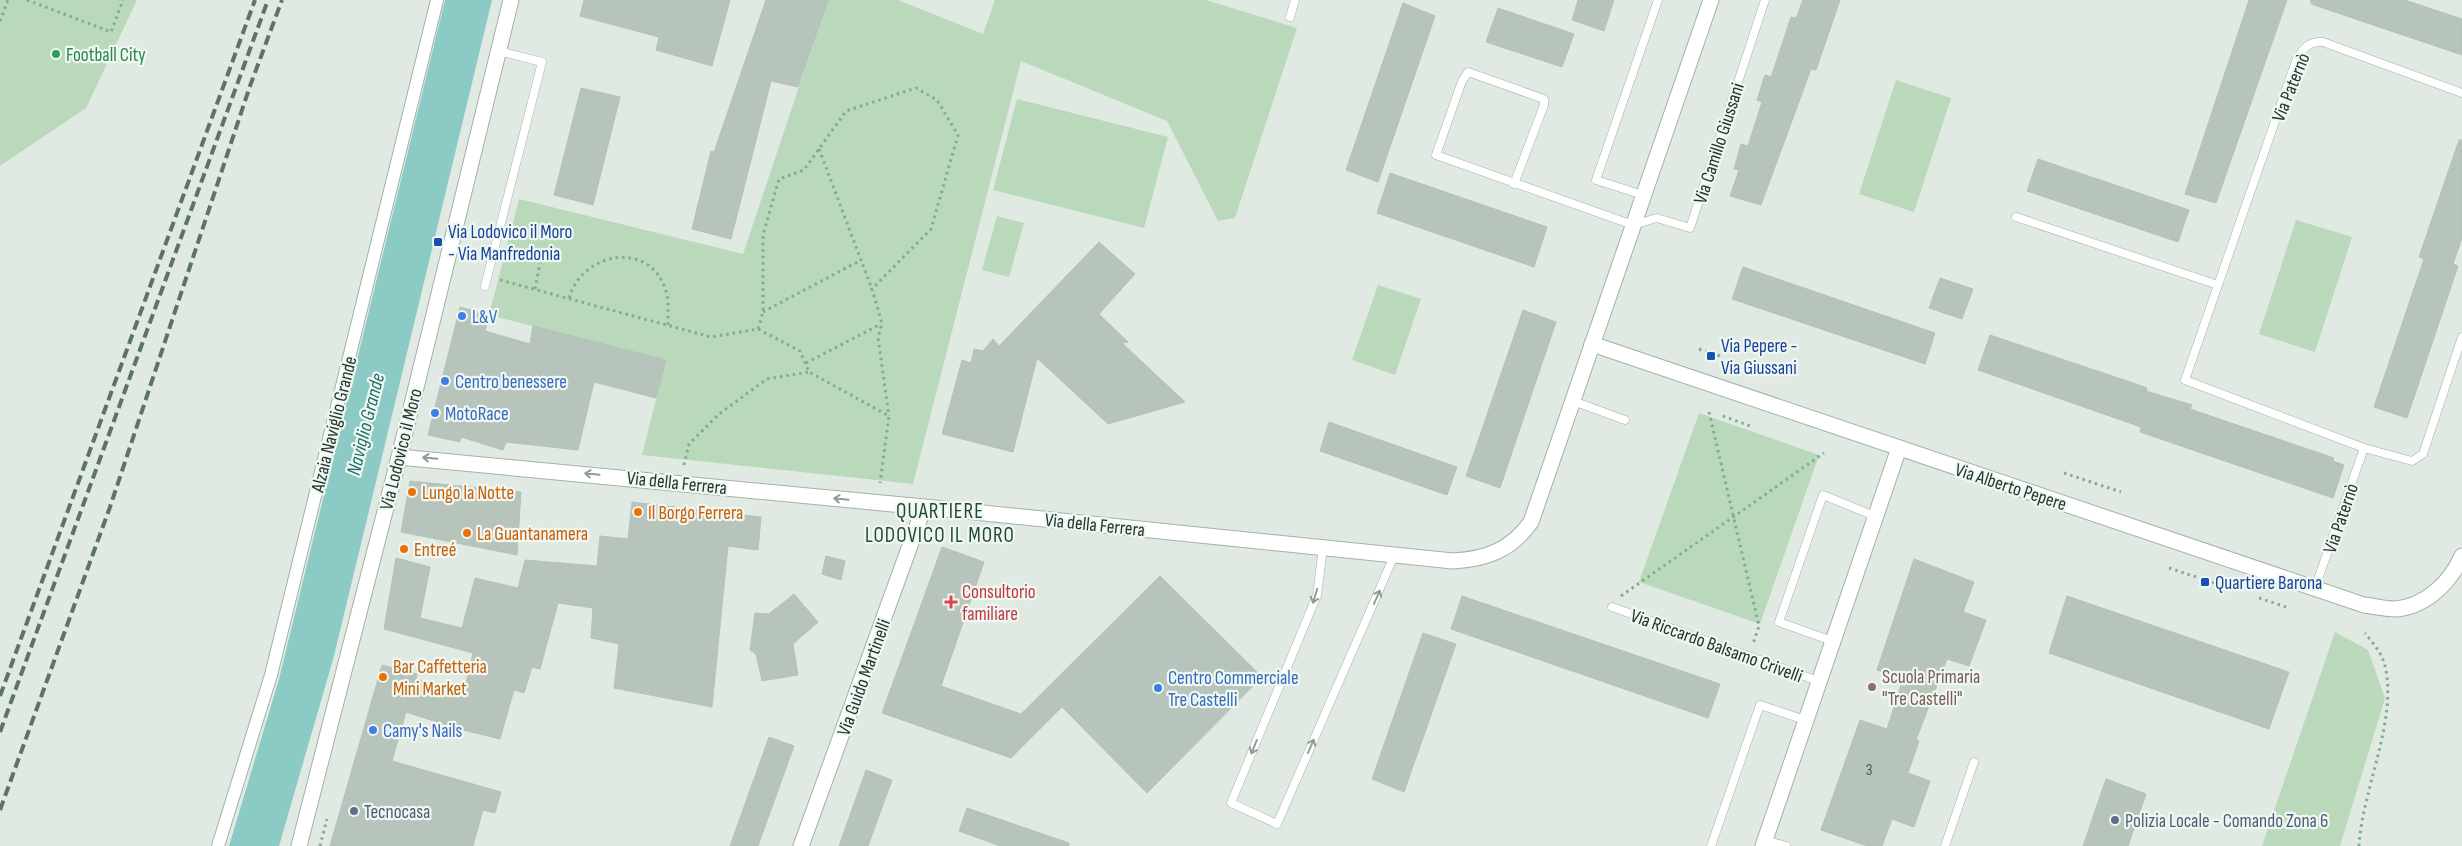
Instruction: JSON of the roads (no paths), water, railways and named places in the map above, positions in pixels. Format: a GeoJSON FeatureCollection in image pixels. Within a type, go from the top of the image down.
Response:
{"type":"FeatureCollection","features":[{"type":"Feature","properties":{"kind":"street","name":"Alzaia Naviglio Grande"},"geometry":{"type":"LineString","coordinates":[[218,846],[271,675],[437,0]]}},
{"type":"Feature","properties":{"kind":"street","name":"Via Lodovico il Moro"},"geometry":{"type":"LineString","coordinates":[[299,846],[399,457],[511,0]]}},
{"type":"Feature","properties":{"kind":"street"},"geometry":{"type":"LineString","coordinates":[[1573,401],[1710,0]]}},
{"type":"Feature","properties":{"kind":"street","name":"Via Alberto Pepere"},"geometry":{"type":"LineString","coordinates":[[1592,344],[2219,558],[2364,605],[2394,609],[2413,604],[2430,596],[2446,583],[2462,556]]}},
{"type":"Feature","properties":{"kind":"street","name":"Via della Ferrera"},"geometry":{"type":"LineString","coordinates":[[399,457],[515,466],[1453,561],[1492,555],[1508,547],[1522,534],[1531,522],[1573,401]]}},
{"type":"Feature","properties":{"kind":"street","name":"Via Riccardo Balsamo Crivelli"},"geometry":{"type":"LineString","coordinates":[[1764,843],[1808,721],[1900,448]]}},
{"type":"Feature","properties":{"kind":"street","name":"Via Guido Martinelli"},"geometry":{"type":"LineString","coordinates":[[801,846],[924,507]]}},
{"type":"Feature","properties":{"kind":"lane"},"geometry":{"type":"LineString","coordinates":[[1290,16],[1295,0]]}},
{"type":"Feature","properties":{"kind":"lane"},"geometry":{"type":"LineString","coordinates":[[1643,196],[1596,180],[1658,0]]}},
{"type":"Feature","properties":{"kind":"lane","name":"Via Camillo Giussani"},"geometry":{"type":"LineString","coordinates":[[1633,225],[1657,218],[1690,228],[1766,0]]}},
{"type":"Feature","properties":{"kind":"lane","name":"Via Paternò"},"geometry":{"type":"LineString","coordinates":[[2462,93],[2324,42],[2317,42],[2306,46],[2296,61],[2185,380],[2364,448],[2408,460],[2421,457],[2462,337]]}},
{"type":"Feature","properties":{"kind":"lane"},"geometry":{"type":"LineString","coordinates":[[485,286],[542,62],[499,51]]}},
{"type":"Feature","properties":{"kind":"lane"},"geometry":{"type":"LineString","coordinates":[[1514,184],[1544,105],[1544,99],[1468,72],[1462,81],[1436,156],[1514,184],[1633,225]]}},
{"type":"Feature","properties":{"kind":"lane"},"geometry":{"type":"LineString","coordinates":[[2016,217],[2218,285]]}},
{"type":"Feature","properties":{"kind":"lane"},"geometry":{"type":"LineString","coordinates":[[1573,401],[1625,420]]}},
{"type":"Feature","properties":{"kind":"lane","name":"Via Paternò"},"geometry":{"type":"LineString","coordinates":[[2315,588],[2364,448]]}},
{"type":"Feature","properties":{"kind":"lane"},"geometry":{"type":"LineString","coordinates":[[1835,642],[1779,622],[1824,495],[1877,517]]}},
{"type":"Feature","properties":{"kind":"lane"},"geometry":{"type":"LineString","coordinates":[[1323,548],[1317,595],[1230,803],[1277,824],[1394,556]]}},
{"type":"Feature","properties":{"kind":"lane","name":"Via Riccardo Balsamo Crivelli"},"geometry":{"type":"LineString","coordinates":[[1613,604],[1749,657],[1821,682]]}},
{"type":"Feature","properties":{"kind":"lane"},"geometry":{"type":"LineString","coordinates":[[1711,846],[1760,705],[1808,721]]}},
{"type":"Feature","properties":{"kind":"lane"},"geometry":{"type":"LineString","coordinates":[[1945,846],[1974,762]]}},
{"type":"Feature","properties":{"kind":"lane"},"geometry":{"type":"LineString","coordinates":[[1764,843],[1786,846]]}},
{"type":"Feature","properties":{"kind":"water","name":"Naviglio Grande"},"geometry":{"type":"Polygon","coordinates":[[[445,0],[492,0],[334,656],[279,846],[229,846],[279,679],[445,0]]]}},
{"type":"Feature","properties":{"kind":"railway"},"geometry":{"type":"LineString","coordinates":[[0,696],[255,0]]}},
{"type":"Feature","properties":{"kind":"railway"},"geometry":{"type":"LineString","coordinates":[[0,732],[268,0]]}},
{"type":"Feature","properties":{"kind":"railway"},"geometry":{"type":"LineString","coordinates":[[0,810],[110,507],[250,86],[282,0]]}},
{"type":"Feature","properties":{"kind":"place","name":"Football City"},"geometry":{"type":"Point","coordinates":[56,54]}},
{"type":"Feature","properties":{"kind":"place","name":"Via Lodovico il Moro - Via Manfredonia"},"geometry":{"type":"Point","coordinates":[438,242]}},
{"type":"Feature","properties":{"kind":"place","name":"L&V"},"geometry":{"type":"Point","coordinates":[462,316]}},
{"type":"Feature","properties":{"kind":"place","name":"Via Pepere - Via Giussani"},"geometry":{"type":"Point","coordinates":[1711,356]}},
{"type":"Feature","properties":{"kind":"place","name":"Centro benessere"},"geometry":{"type":"Point","coordinates":[445,381]}},
{"type":"Feature","properties":{"kind":"place","name":"MotoRace"},"geometry":{"type":"Point","coordinates":[435,413]}},
{"type":"Feature","properties":{"kind":"place","name":"Lungo la Notte"},"geometry":{"type":"Point","coordinates":[412,492]}},
{"type":"Feature","properties":{"kind":"place","name":"Il Borgo Ferrera"},"geometry":{"type":"Point","coordinates":[638,512]}},
{"type":"Feature","properties":{"kind":"place","name":"La Guantanamera"},"geometry":{"type":"Point","coordinates":[467,533]}},
{"type":"Feature","properties":{"kind":"place","name":"Entreé"},"geometry":{"type":"Point","coordinates":[404,549]}},
{"type":"Feature","properties":{"kind":"place","name":"Quartiere Barona"},"geometry":{"type":"Point","coordinates":[2205,582]}},
{"type":"Feature","properties":{"kind":"place","name":"Consultorio familiare"},"geometry":{"type":"Point","coordinates":[951,602]}},
{"type":"Feature","properties":{"kind":"place","name":"Bar Caffetteria Mini Market"},"geometry":{"type":"Point","coordinates":[383,677]}},
{"type":"Feature","properties":{"kind":"place","name":"Scuola Primaria \"Tre Castelli\""},"geometry":{"type":"Point","coordinates":[1872,687]}},
{"type":"Feature","properties":{"kind":"place","name":"Centro Commerciale Tre Castelli"},"geometry":{"type":"Point","coordinates":[1158,688]}},
{"type":"Feature","properties":{"kind":"place","name":"Camy's Nails"},"geometry":{"type":"Point","coordinates":[373,730]}},
{"type":"Feature","properties":{"kind":"place","name":"Tecnocasa"},"geometry":{"type":"Point","coordinates":[354,811]}},
{"type":"Feature","properties":{"kind":"place","name":"Polizia Locale - Comando Zona 6"},"geometry":{"type":"Point","coordinates":[2115,820]}},
{"type":"Feature","properties":{"kind":"district","name":"QUARTIERE LODOVICO IL MORO"},"geometry":{"type":"Point","coordinates":[940,523]}}]}
